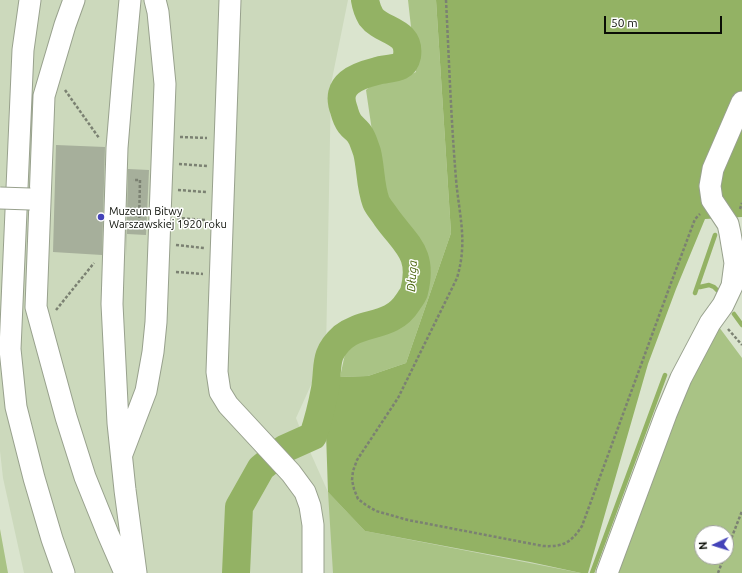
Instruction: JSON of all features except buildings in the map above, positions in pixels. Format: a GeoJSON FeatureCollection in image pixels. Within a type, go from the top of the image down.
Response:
{"type":"FeatureCollection","features":[{"type":"Feature","properties":{"kind":"street"},"geometry":{"type":"LineString","coordinates":[[30,0],[23,50],[10,349],[16,407],[34,478],[52,539],[64,573]]}},
{"type":"Feature","properties":{"kind":"street"},"geometry":{"type":"LineString","coordinates":[[74,0],[44,96],[35,199],[36,307],[66,417],[85,477],[125,573]]}},
{"type":"Feature","properties":{"kind":"street"},"geometry":{"type":"LineString","coordinates":[[130,0],[118,142],[112,304],[114,366],[121,456],[136,573]]}},
{"type":"Feature","properties":{"kind":"street"},"geometry":{"type":"LineString","coordinates":[[121,456],[133,427],[147,383],[154,352],[165,84],[159,20],[154,0]]}},
{"type":"Feature","properties":{"kind":"street"},"geometry":{"type":"LineString","coordinates":[[230,0],[217,372],[220,392],[228,405],[291,473],[305,492],[310,506],[312,525],[313,573]]}},
{"type":"Feature","properties":{"kind":"street"},"geometry":{"type":"LineString","coordinates":[[606,573],[681,378],[710,323],[723,305],[732,286],[735,263],[730,233],[728,224],[712,200],[710,186],[713,169],[742,102]]}},
{"type":"Feature","properties":{"kind":"street"},"geometry":{"type":"LineString","coordinates":[[0,198],[35,199]]}},
{"type":"Feature","properties":{"kind":"path"},"geometry":{"type":"LineString","coordinates":[[446,0],[456,179],[463,234],[461,267],[398,398],[357,460],[353,471],[352,480],[358,499],[366,506],[376,511],[408,520],[543,546],[554,547],[566,544],[576,536],[582,526],[695,220],[712,200]]}},
{"type":"Feature","properties":{"kind":"path"},"geometry":{"type":"LineString","coordinates":[[52,69],[101,141],[118,142]]}},
{"type":"Feature","properties":{"kind":"path"},"geometry":{"type":"LineString","coordinates":[[163,136],[226,140]]}},
{"type":"Feature","properties":{"kind":"path"},"geometry":{"type":"LineString","coordinates":[[162,163],[224,168]]}},
{"type":"Feature","properties":{"kind":"path"},"geometry":{"type":"LineString","coordinates":[[161,189],[224,194]]}},
{"type":"Feature","properties":{"kind":"path"},"geometry":{"type":"LineString","coordinates":[[160,217],[222,222]]}},
{"type":"Feature","properties":{"kind":"path"},"geometry":{"type":"LineString","coordinates":[[159,244],[222,249]]}},
{"type":"Feature","properties":{"kind":"path"},"geometry":{"type":"LineString","coordinates":[[42,328],[97,260],[114,261]]}},
{"type":"Feature","properties":{"kind":"path"},"geometry":{"type":"LineString","coordinates":[[158,271],[220,275]]}},
{"type":"Feature","properties":{"kind":"path"},"geometry":{"type":"LineString","coordinates":[[734,532],[742,511]]}},
{"type":"Feature","properties":{"kind":"shaded area","name":"Muzeum Bitwy Warszawskiej 1920 roku"},"geometry":{"type":"Polygon","coordinates":[[[0,0],[348,0],[331,84],[326,352],[296,418],[303,436],[328,492],[530,562],[581,573],[24,573],[3,478],[0,451],[0,0]]]}},
{"type":"Feature","properties":{"kind":"shaded area"},"geometry":{"type":"Polygon","coordinates":[[[408,0],[436,0],[451,233],[406,363],[368,376],[340,377],[345,354],[362,335],[392,330],[417,306],[429,268],[418,238],[381,192],[366,90],[378,80],[399,79],[416,72],[408,0]]]}},
{"type":"Feature","properties":{"kind":"shaded area"},"geometry":{"type":"Polygon","coordinates":[[[436,0],[742,0],[742,217],[705,219],[676,289],[648,364],[588,573],[581,573],[365,531],[328,492],[326,433],[340,377],[368,376],[406,363],[451,233],[436,0]]]}},
{"type":"Feature","properties":{"kind":"shaded area"},"geometry":{"type":"Polygon","coordinates":[[[716,323],[742,358],[742,573],[614,573],[672,419],[716,323]]]}},
{"type":"Feature","properties":{"kind":"shaded area"},"geometry":{"type":"Polygon","coordinates":[[[328,492],[365,531],[581,573],[333,573],[328,492]]]}},
{"type":"Feature","properties":{"kind":"shaded area"},"geometry":{"type":"Polygon","coordinates":[[[0,529],[8,573],[0,573],[0,529]]]}},
{"type":"Feature","properties":{"kind":"waterway","name":"Długa"},"geometry":{"type":"LineString","coordinates":[[236,573],[239,507],[261,468],[284,449],[313,436],[323,401],[328,361],[332,349],[343,337],[351,332],[394,316],[401,311],[414,292],[417,268],[415,259],[411,250],[376,202],[367,152],[358,132],[348,121],[342,101],[342,94],[349,83],[369,73],[400,66],[405,62],[407,56],[405,41],[395,32],[382,26],[371,17],[365,0]]}},
{"type":"Feature","properties":{"kind":"waterway"},"geometry":{"type":"LineString","coordinates":[[695,293],[715,235]]}},
{"type":"Feature","properties":{"kind":"waterway"},"geometry":{"type":"LineString","coordinates":[[697,287],[709,285],[718,291]]}},
{"type":"Feature","properties":{"kind":"waterway"},"geometry":{"type":"LineString","coordinates":[[734,314],[742,325]]}},
{"type":"Feature","properties":{"kind":"waterway"},"geometry":{"type":"LineString","coordinates":[[592,573],[665,375]]}},
{"type":"Feature","properties":{"kind":"place","name":"Muzeum Bitwy Warszawskiej 1920 roku"},"geometry":{"type":"Point","coordinates":[101,217]}}]}
